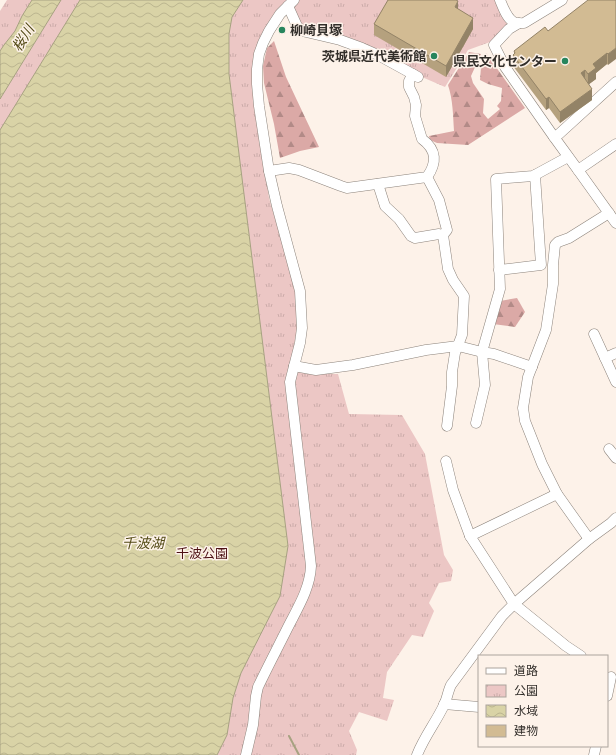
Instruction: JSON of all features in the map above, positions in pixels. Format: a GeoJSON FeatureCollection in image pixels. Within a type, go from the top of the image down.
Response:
{"type":"FeatureCollection","features":[{"type":"Feature","properties":{"kind":"street"},"geometry":{"type":"LineString","coordinates":[[500,0],[509,18],[514,22],[519,23],[524,23],[562,0]]}},
{"type":"Feature","properties":{"kind":"street"},"geometry":{"type":"LineString","coordinates":[[291,3],[297,26],[300,30],[340,40],[362,48],[416,76],[409,81],[409,87],[416,105],[415,116],[422,140],[429,144],[434,153],[433,166],[427,177]]}},
{"type":"Feature","properties":{"kind":"street"},"geometry":{"type":"LineString","coordinates":[[246,755],[253,725],[258,688],[297,609],[308,584],[310,574],[310,558],[290,382],[300,343],[302,328],[300,291],[276,206],[269,171],[257,84],[259,54],[263,43],[280,14],[291,3]]}},
{"type":"Feature","properties":{"kind":"street"},"geometry":{"type":"LineString","coordinates":[[519,23],[509,29],[494,46],[505,67],[554,138],[616,223]]}},
{"type":"Feature","properties":{"kind":"street"},"geometry":{"type":"LineString","coordinates":[[554,138],[616,82]]}},
{"type":"Feature","properties":{"kind":"street"},"geometry":{"type":"LineString","coordinates":[[578,170],[616,144]]}},
{"type":"Feature","properties":{"kind":"street"},"geometry":{"type":"LineString","coordinates":[[476,423],[485,385],[482,352],[500,289],[496,180],[535,175],[568,157]]}},
{"type":"Feature","properties":{"kind":"street"},"geometry":{"type":"LineString","coordinates":[[269,171],[289,168],[299,170],[347,188],[427,177]]}},
{"type":"Feature","properties":{"kind":"street"},"geometry":{"type":"LineString","coordinates":[[499,270],[541,265],[535,175]]}},
{"type":"Feature","properties":{"kind":"street"},"geometry":{"type":"LineString","coordinates":[[427,177],[439,200],[447,230],[443,235],[448,269],[453,280],[464,296],[462,335],[454,353],[447,426]]}},
{"type":"Feature","properties":{"kind":"street"},"geometry":{"type":"LineString","coordinates":[[378,184],[385,206],[399,219],[411,236],[415,238],[439,234],[443,235]]}},
{"type":"Feature","properties":{"kind":"street"},"geometry":{"type":"LineString","coordinates":[[589,539],[556,494],[525,422],[523,408],[528,377],[546,330],[553,284],[555,245],[609,214]]}},
{"type":"Feature","properties":{"kind":"street"},"geometry":{"type":"LineString","coordinates":[[594,334],[616,382]]}},
{"type":"Feature","properties":{"kind":"street"},"geometry":{"type":"LineString","coordinates":[[294,366],[316,370],[353,365],[426,350],[458,346],[494,354],[532,367]]}},
{"type":"Feature","properties":{"kind":"street"},"geometry":{"type":"LineString","coordinates":[[605,358],[616,353]]}},
{"type":"Feature","properties":{"kind":"street"},"geometry":{"type":"LineString","coordinates":[[609,449],[616,458]]}},
{"type":"Feature","properties":{"kind":"street"},"geometry":{"type":"LineString","coordinates":[[446,462],[470,536],[514,604],[580,655]]}},
{"type":"Feature","properties":{"kind":"street"},"geometry":{"type":"LineString","coordinates":[[470,536],[556,494]]}},
{"type":"Feature","properties":{"kind":"street"},"geometry":{"type":"LineString","coordinates":[[417,755],[444,704],[448,691],[502,616],[589,539],[614,523]]}},
{"type":"Feature","properties":{"kind":"street"},"geometry":{"type":"LineString","coordinates":[[608,691],[611,677]]}},
{"type":"Feature","properties":{"kind":"street"},"geometry":{"type":"LineString","coordinates":[[444,704],[478,707]]}},
{"type":"Feature","properties":{"kind":"green space","name":"千波湖"},"geometry":{"type":"Polygon","coordinates":[[[7,0],[496,0],[509,27],[490,42],[468,50],[445,87],[302,25],[287,3],[278,9],[271,18],[264,31],[253,61],[252,75],[254,100],[269,198],[296,293],[297,329],[290,369],[307,374],[338,374],[349,414],[402,415],[425,454],[444,555],[453,570],[451,581],[439,583],[429,603],[434,611],[423,637],[412,635],[387,672],[383,698],[394,700],[387,721],[359,712],[349,731],[357,750],[356,755],[0,755],[0,11],[7,0]]]}},
{"type":"Feature","properties":{"kind":"green space"},"geometry":{"type":"Polygon","coordinates":[[[274,41],[286,77],[319,147],[300,151],[280,158],[274,124],[264,83],[263,66],[267,48],[274,41]]]}},
{"type":"Feature","properties":{"kind":"green space"},"geometry":{"type":"Polygon","coordinates":[[[469,52],[481,54],[471,76],[473,83],[484,99],[483,113],[488,119],[500,109],[497,106],[501,101],[502,88],[480,80],[481,67],[486,53],[525,108],[468,145],[437,143],[430,140],[429,136],[454,131],[452,102],[448,85],[469,52]]]}},
{"type":"Feature","properties":{"kind":"green space"},"geometry":{"type":"Polygon","coordinates":[[[517,298],[525,312],[515,327],[493,324],[500,301],[517,298]]]}},
{"type":"Feature","properties":{"kind":"water","name":"桜川"},"geometry":{"type":"Polygon","coordinates":[[[32,0],[61,0],[0,99],[0,51],[15,31],[32,0]]]}},
{"type":"Feature","properties":{"kind":"water","name":"千波湖"},"geometry":{"type":"Polygon","coordinates":[[[80,0],[243,0],[232,17],[229,34],[229,74],[288,546],[280,596],[241,673],[233,698],[227,735],[217,755],[0,755],[0,130],[80,0]]]}},
{"type":"Feature","properties":{"kind":"building","name":"茨城県近代美術館"},"geometry":{"type":"Polygon","coordinates":[[[388,0],[456,0],[458,1],[455,7],[473,18],[446,66],[374,24],[388,0]]]}},
{"type":"Feature","properties":{"kind":"building","name":"県民文化センター"},"geometry":{"type":"Polygon","coordinates":[[[588,0],[616,0],[616,48],[593,64],[596,68],[588,74],[585,70],[581,73],[592,89],[560,112],[549,97],[546,99],[513,55],[515,53],[514,51],[545,27],[548,31],[588,0]]]}},
{"type":"Feature","properties":{"kind":"waterway"},"geometry":{"type":"LineString","coordinates":[[289,736],[299,755]]}},
{"type":"Feature","properties":{"kind":"place","name":"柳崎貝塚"},"geometry":{"type":"Point","coordinates":[282,30]}},
{"type":"Feature","properties":{"kind":"place","name":"茨城県近代美術館"},"geometry":{"type":"Point","coordinates":[434,56]}},
{"type":"Feature","properties":{"kind":"place","name":"県民文化センター"},"geometry":{"type":"Point","coordinates":[565,61]}},
{"type":"Feature","properties":{"kind":"park label","name":"千波公園"},"geometry":{"type":"Point","coordinates":[202,553]}}]}
